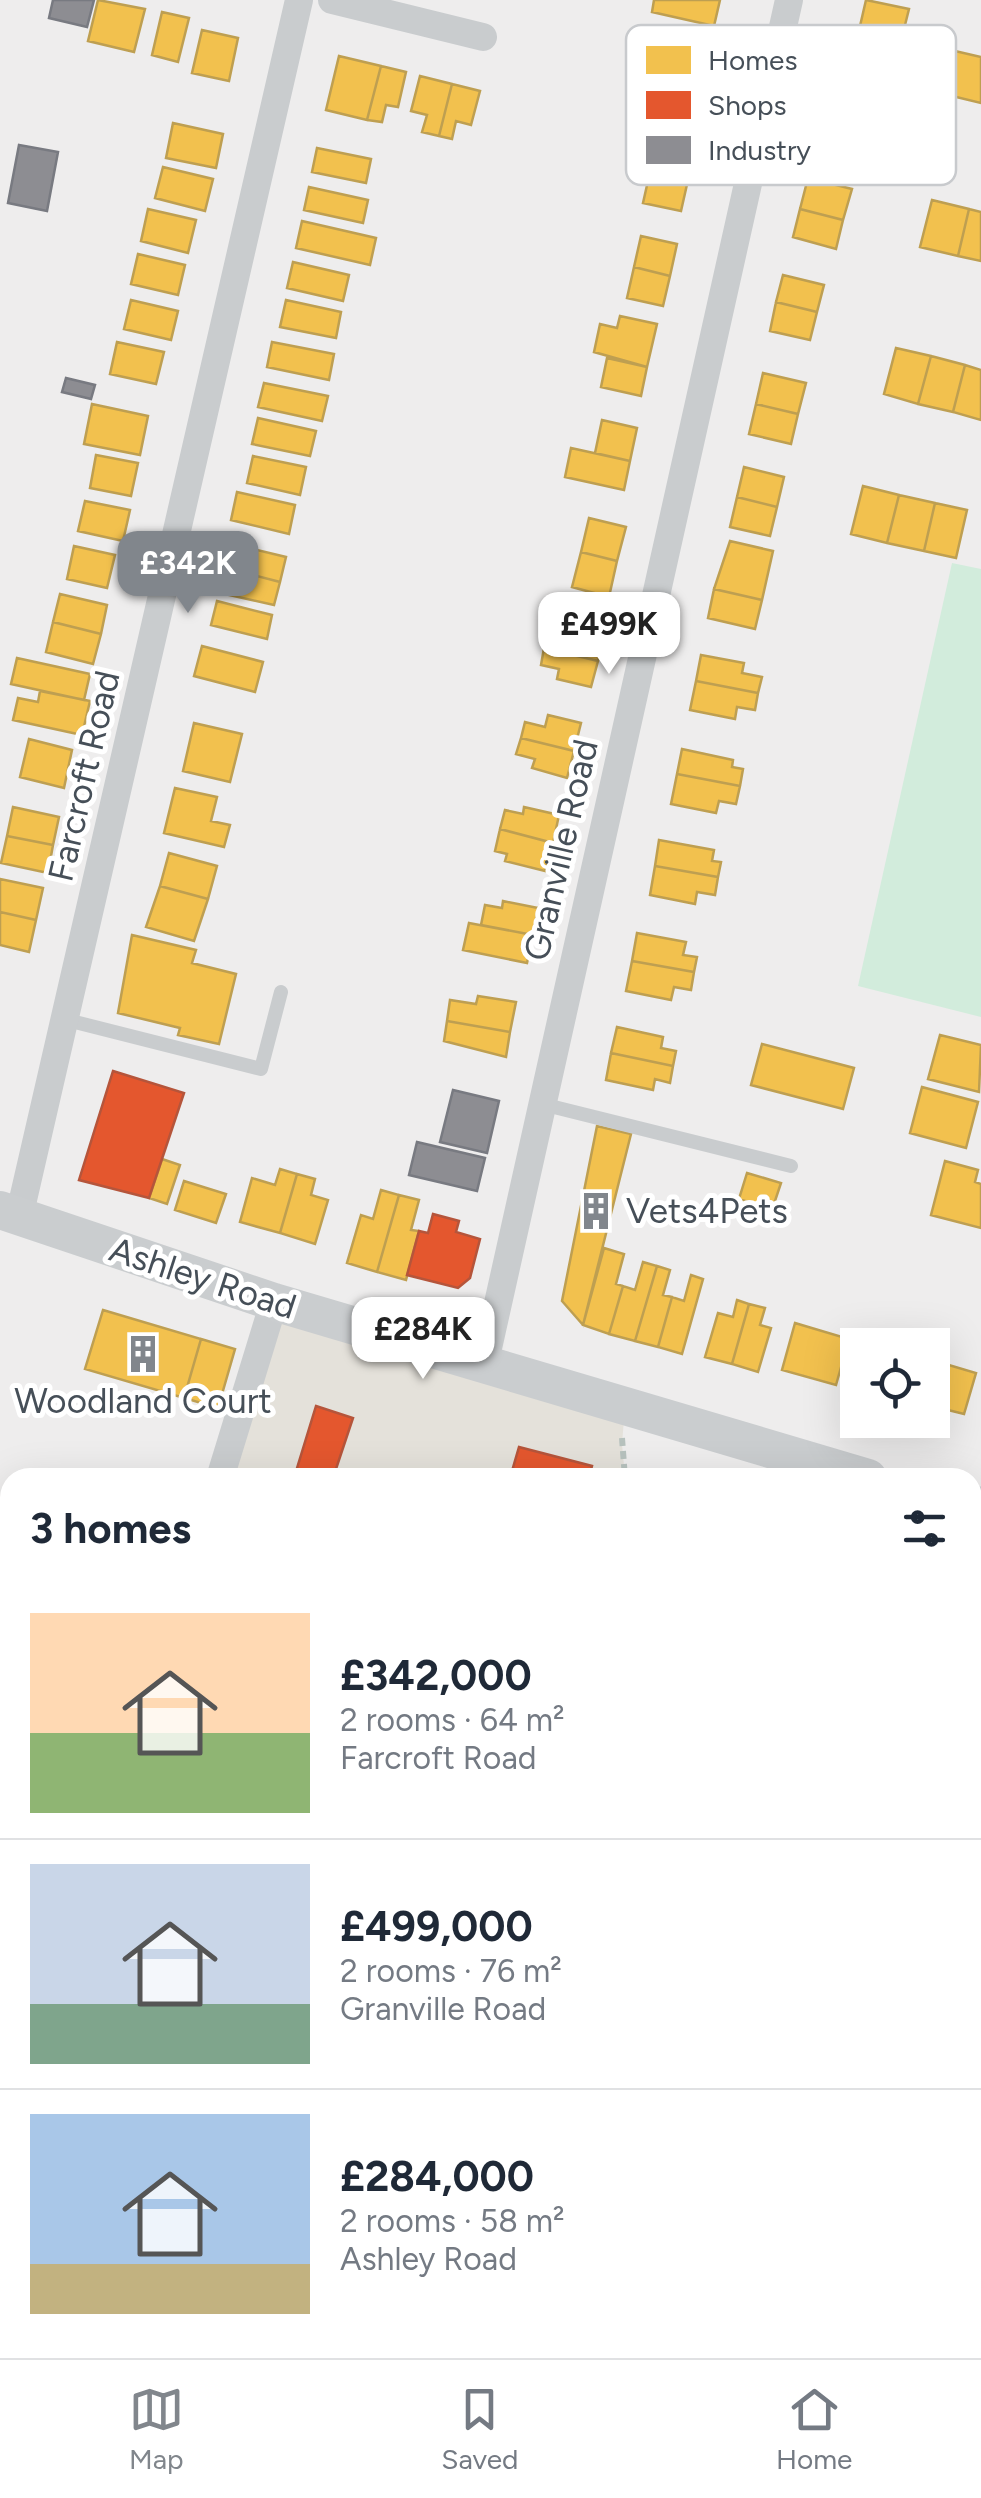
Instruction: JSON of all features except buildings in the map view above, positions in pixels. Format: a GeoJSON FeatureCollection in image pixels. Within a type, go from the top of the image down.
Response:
{"type":"FeatureCollection","features":[{"type":"Feature","properties":{"kind":"main road","name":"Ashley Road"},"geometry":{"type":"LineString","coordinates":[[9,1213],[274,1302],[831,1468]]}},
{"type":"Feature","properties":{"kind":"street","name":"Farcroft Road"},"geometry":{"type":"LineString","coordinates":[[9,1213],[66,1020],[300,0]]}},
{"type":"Feature","properties":{"kind":"street"},"geometry":{"type":"LineString","coordinates":[[332,0],[483,37]]}},
{"type":"Feature","properties":{"kind":"street","name":"Granville Road"},"geometry":{"type":"LineString","coordinates":[[783,25],[789,0]]}},
{"type":"Feature","properties":{"kind":"street","name":"Granville Road"},"geometry":{"type":"LineString","coordinates":[[484,1366],[748,185]]}},
{"type":"Feature","properties":{"kind":"street"},"geometry":{"type":"LineString","coordinates":[[223,1468],[274,1302]]}},
{"type":"Feature","properties":{"kind":"lane"},"geometry":{"type":"LineString","coordinates":[[66,1020],[261,1069],[281,992]]}},
{"type":"Feature","properties":{"kind":"lane"},"geometry":{"type":"LineString","coordinates":[[542,1104],[791,1166]]}},
{"type":"Feature","properties":{"kind":"shaded area"},"geometry":{"type":"Polygon","coordinates":[[[274,1302],[625,1407],[624,1468],[223,1468],[274,1302]]]}},
{"type":"Feature","properties":{"kind":"green space"},"geometry":{"type":"Polygon","coordinates":[[[952,563],[981,569],[981,1017],[858,986],[952,563]]]}},
{"type":"Feature","properties":{"kind":"place","name":"Vets4Pets"},"geometry":{"type":"Point","coordinates":[596,1211]}},
{"type":"Feature","properties":{"kind":"place","name":"Woodland Court"},"geometry":{"type":"Point","coordinates":[143,1354]}}]}
